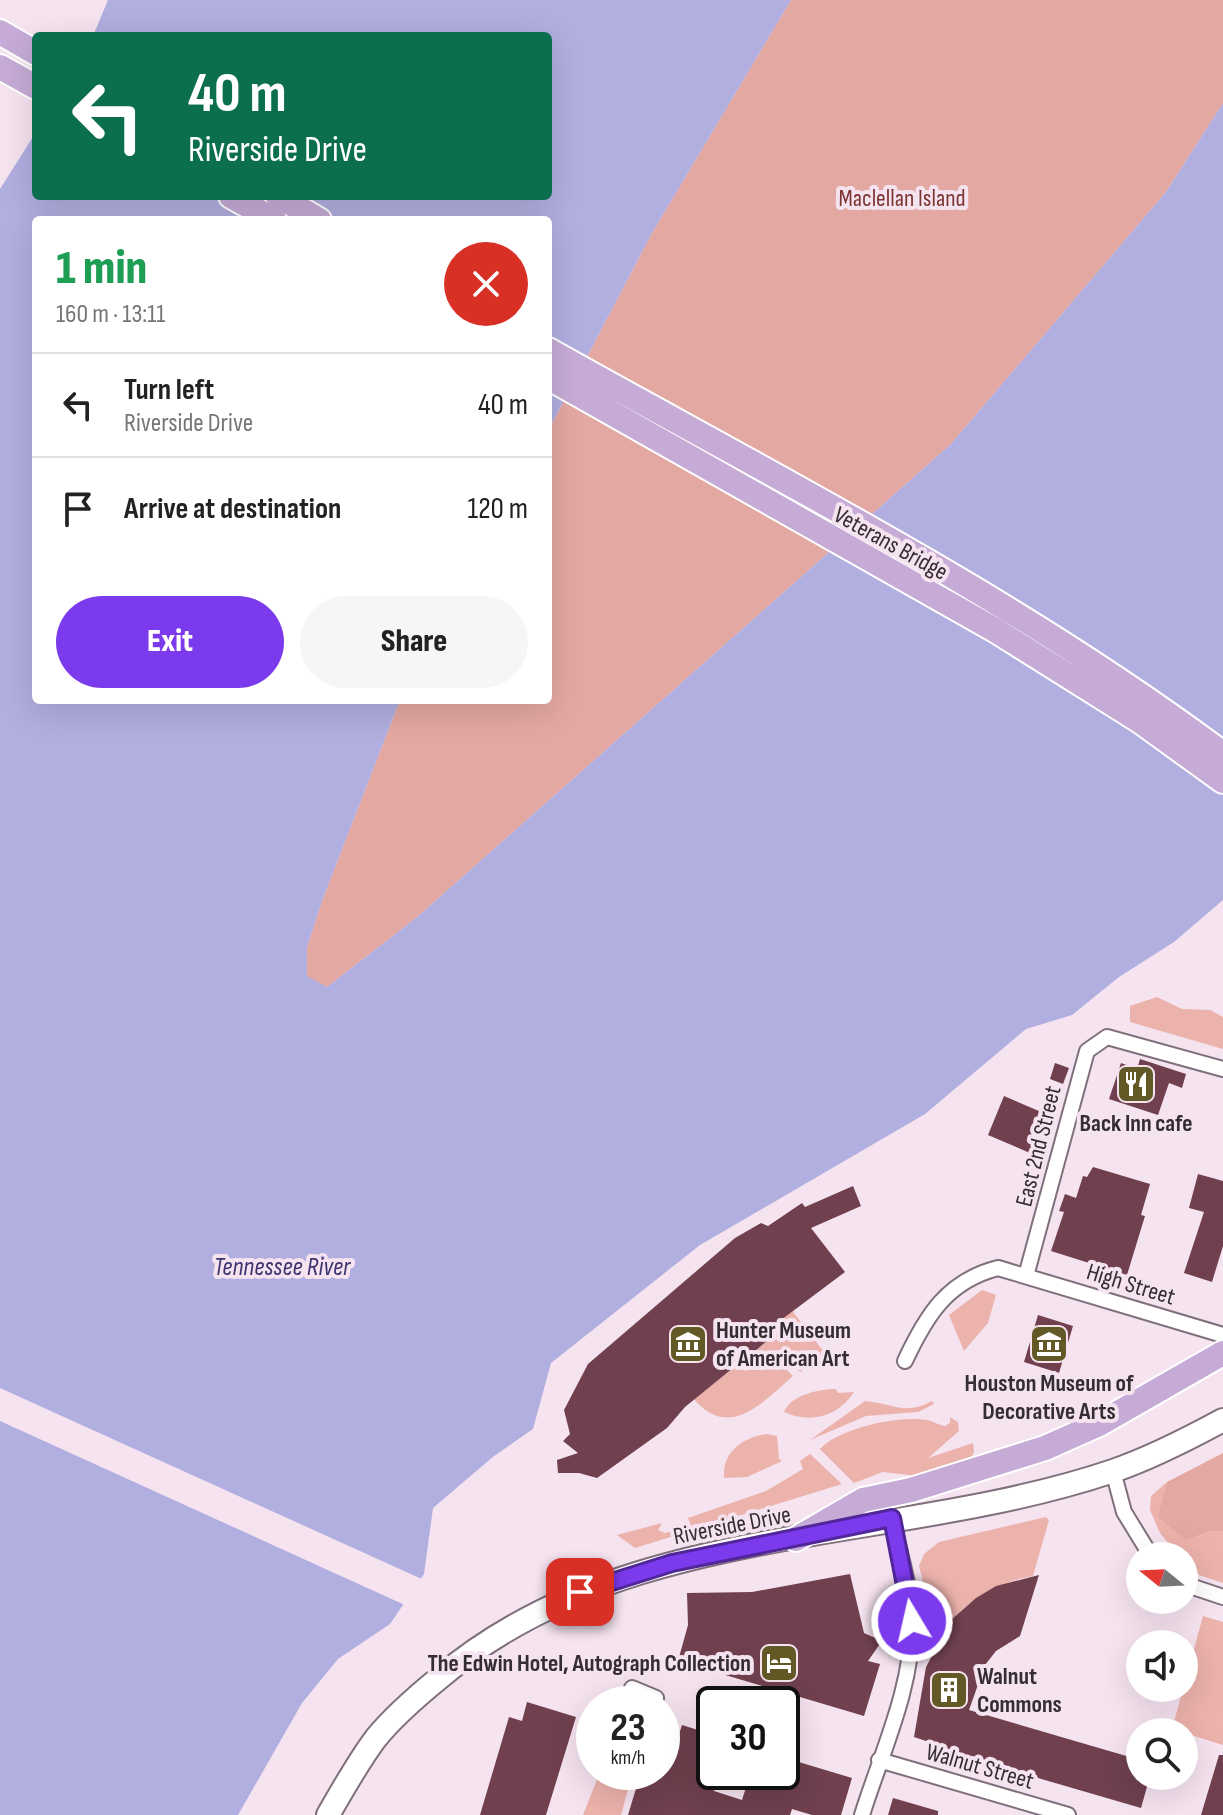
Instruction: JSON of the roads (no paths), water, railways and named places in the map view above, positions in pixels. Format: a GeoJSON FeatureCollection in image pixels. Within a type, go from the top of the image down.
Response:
{"type":"FeatureCollection","features":[{"type":"Feature","properties":{"kind":"main road"},"geometry":{"type":"LineString","coordinates":[[0,32],[32,51]]}},
{"type":"Feature","properties":{"kind":"main road"},"geometry":{"type":"LineString","coordinates":[[0,67],[32,85]]}},
{"type":"Feature","properties":{"kind":"main road"},"geometry":{"type":"LineString","coordinates":[[238,200],[267,216]]}},
{"type":"Feature","properties":{"kind":"main road"},"geometry":{"type":"LineString","coordinates":[[285,200],[312,216]]}},
{"type":"Feature","properties":{"kind":"main road","name":"Veterans Bridge"},"geometry":{"type":"LineString","coordinates":[[552,352],[958,580],[1064,644],[1223,754]]}},
{"type":"Feature","properties":{"kind":"main road","name":"Veterans Bridge"},"geometry":{"type":"LineString","coordinates":[[552,379],[995,630],[1140,721],[1223,781]]}},
{"type":"Feature","properties":{"kind":"main road"},"geometry":{"type":"LineString","coordinates":[[796,1539],[863,1500],[920,1487],[1058,1442],[1149,1397],[1223,1353]]}},
{"type":"Feature","properties":{"kind":"main road","name":"Riverside Drive"},"geometry":{"type":"LineString","coordinates":[[328,1815],[384,1728],[477,1648],[545,1609],[603,1583],[672,1563],[892,1518],[996,1501],[1113,1471],[1178,1444],[1223,1420]]}},
{"type":"Feature","properties":{"kind":"street","name":"East 2nd Street"},"geometry":{"type":"LineString","coordinates":[[1026,1276],[1087,1051],[1107,1037],[1223,1069]]}},
{"type":"Feature","properties":{"kind":"street","name":"High Street"},"geometry":{"type":"LineString","coordinates":[[905,1361],[925,1318],[955,1286],[975,1274],[998,1268],[1223,1335]]}},
{"type":"Feature","properties":{"kind":"street"},"geometry":{"type":"LineString","coordinates":[[1113,1471],[1124,1512],[1142,1542]]}},
{"type":"Feature","properties":{"kind":"street"},"geometry":{"type":"LineString","coordinates":[[862,1815],[905,1677],[911,1642],[910,1601],[892,1518]]}},
{"type":"Feature","properties":{"kind":"street"},"geometry":{"type":"LineString","coordinates":[[1198,1589],[1223,1597]]}},
{"type":"Feature","properties":{"kind":"street","name":"Walnut Street"},"geometry":{"type":"LineString","coordinates":[[879,1760],[1068,1815]]}},
{"type":"Feature","properties":{"kind":"water","name":"Tennessee River"},"geometry":{"type":"Polygon","coordinates":[[[108,0],[791,0],[652,233],[552,423],[552,216],[32,216],[32,704],[398,704],[307,947],[307,976],[327,987],[416,918],[950,445],[1166,192],[1223,103],[1223,900],[1174,942],[1119,977],[1072,1015],[1026,1029],[925,1114],[700,1245],[551,1363],[533,1429],[494,1456],[433,1508],[424,1574],[390,1624],[338,1659],[302,1703],[238,1815],[0,1815],[0,189],[32,138],[32,200],[552,200],[552,32],[95,32],[108,0]]]}},
{"type":"Feature","properties":{"kind":"place","name":"Back Inn cafe"},"geometry":{"type":"Point","coordinates":[1136,1084]}},
{"type":"Feature","properties":{"kind":"place","name":"Hunter Museum of American Art"},"geometry":{"type":"Point","coordinates":[688,1344]}},
{"type":"Feature","properties":{"kind":"place","name":"Houston Museum of Decorative Arts"},"geometry":{"type":"Point","coordinates":[1049,1344]}},
{"type":"Feature","properties":{"kind":"place","name":"The Edwin Hotel, Autograph Collection"},"geometry":{"type":"Point","coordinates":[779,1663]}},
{"type":"Feature","properties":{"kind":"place","name":"Walnut Commons"},"geometry":{"type":"Point","coordinates":[949,1690]}},
{"type":"Feature","properties":{"kind":"park label","name":"Maclellan Island"},"geometry":{"type":"Point","coordinates":[902,198]}}]}
